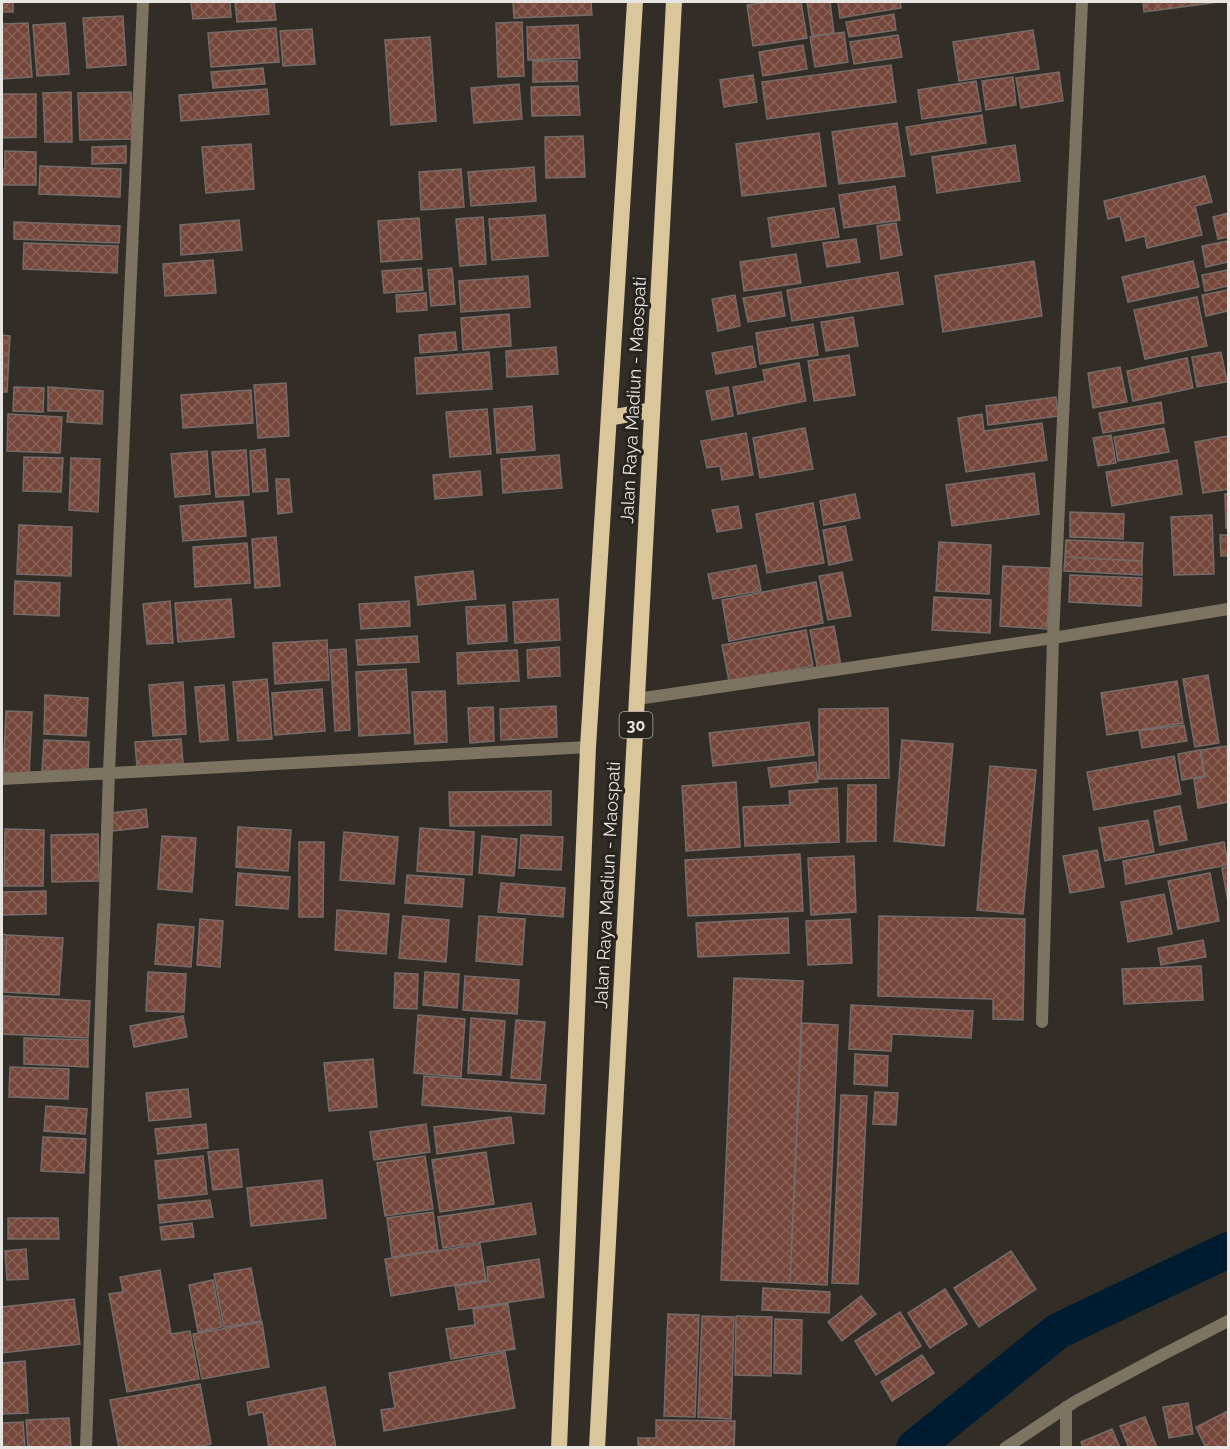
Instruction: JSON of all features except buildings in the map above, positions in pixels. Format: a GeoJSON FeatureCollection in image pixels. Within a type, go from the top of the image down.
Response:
{"type":"FeatureCollection","features":[{"type":"Feature","properties":{"kind":"highway","name":"Jalan Raya Madiun - Maospati"},"geometry":{"type":"LineString","coordinates":[[559,1448],[588,747],[635,2]]}},
{"type":"Feature","properties":{"kind":"highway","name":"Jalan Raya Madiun - Maospati"},"geometry":{"type":"LineString","coordinates":[[597,1448],[674,2]]}},
{"type":"Feature","properties":{"kind":"highway"},"geometry":{"type":"LineString","coordinates":[[609,418],[652,410]]}},
{"type":"Feature","properties":{"kind":"street"},"geometry":{"type":"LineString","coordinates":[[86,1448],[109,772],[143,2]]}},
{"type":"Feature","properties":{"kind":"street"},"geometry":{"type":"LineString","coordinates":[[1042,1022],[1053,638],[1082,2]]}},
{"type":"Feature","properties":{"kind":"street"},"geometry":{"type":"LineString","coordinates":[[637,699],[1053,638],[1228,609]]}},
{"type":"Feature","properties":{"kind":"street"},"geometry":{"type":"LineString","coordinates":[[2,779],[588,747]]}},
{"type":"Feature","properties":{"kind":"street"},"geometry":{"type":"LineString","coordinates":[[1005,1448],[1066,1407],[1228,1321]]}},
{"type":"Feature","properties":{"kind":"street"},"geometry":{"type":"LineString","coordinates":[[1066,1407],[1066,1448]]}},
{"type":"Feature","properties":{"kind":"waterway"},"geometry":{"type":"LineString","coordinates":[[914,1448],[1058,1331],[1228,1250]]}}]}
